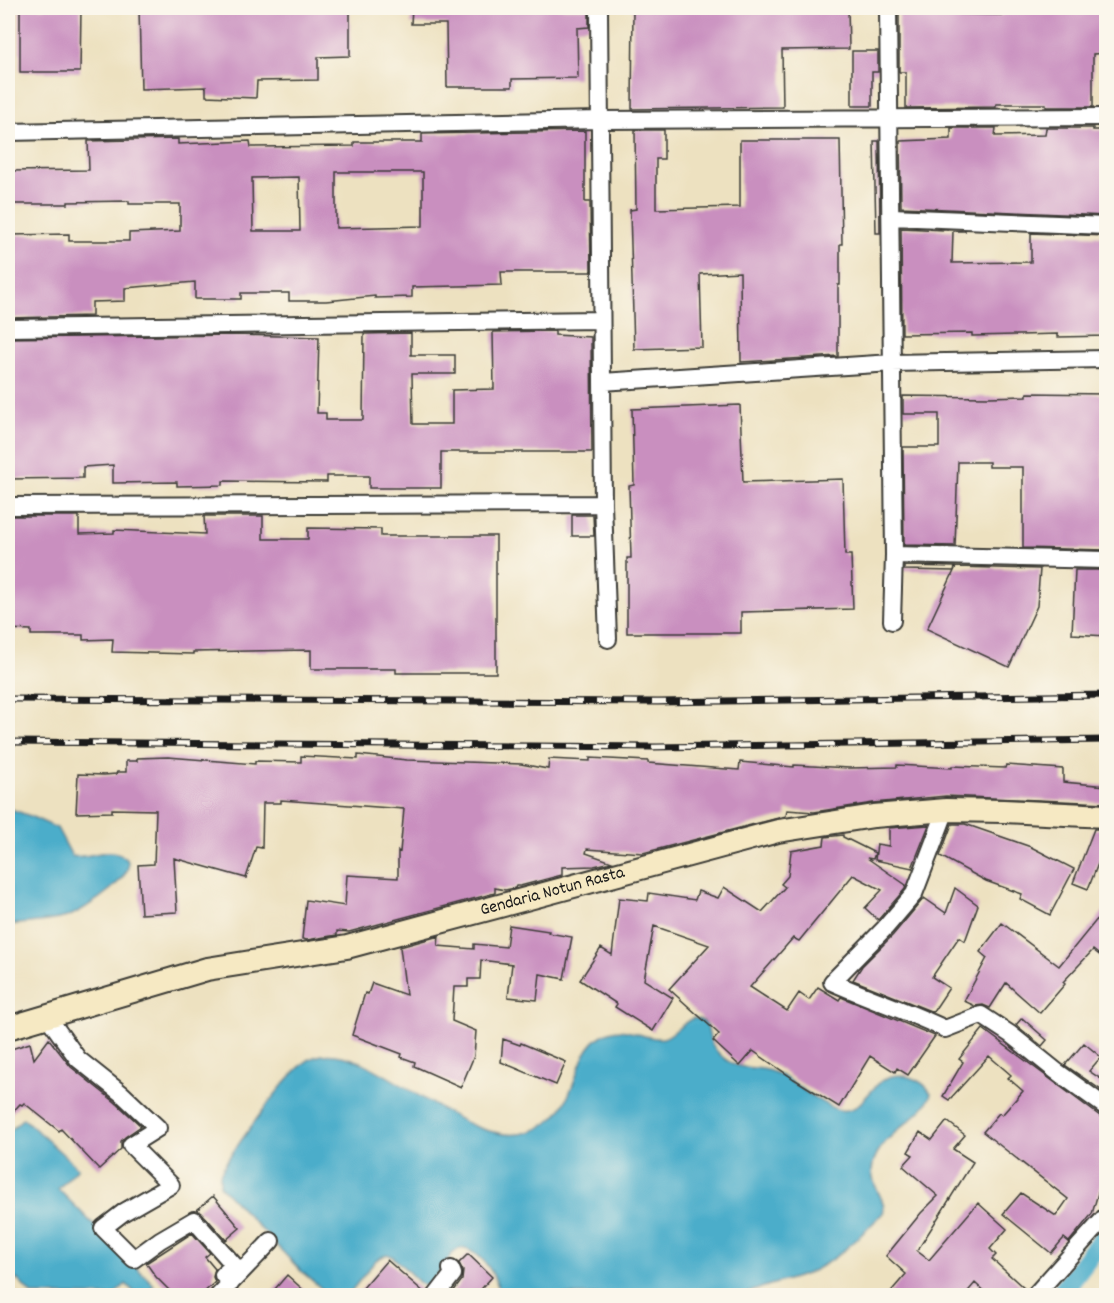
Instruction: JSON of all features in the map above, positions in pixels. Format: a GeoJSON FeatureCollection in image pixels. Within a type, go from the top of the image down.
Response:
{"type":"FeatureCollection","features":[{"type":"Feature","properties":{"kind":"main road","name":"Gendaria Notun Rasta"},"geometry":{"type":"LineString","coordinates":[[8,1028],[207,969],[347,947],[778,831],[874,816],[946,810],[1107,816]]}},
{"type":"Feature","properties":{"kind":"street"},"geometry":{"type":"LineString","coordinates":[[599,8],[603,504],[608,639]]}},
{"type":"Feature","properties":{"kind":"street"},"geometry":{"type":"LineString","coordinates":[[888,8],[892,217],[894,555],[892,621]]}},
{"type":"Feature","properties":{"kind":"street"},"geometry":{"type":"LineString","coordinates":[[8,132],[600,120],[1107,117]]}},
{"type":"Feature","properties":{"kind":"street"},"geometry":{"type":"LineString","coordinates":[[892,217],[1107,226]]}},
{"type":"Feature","properties":{"kind":"street"},"geometry":{"type":"LineString","coordinates":[[8,328],[602,320]]}},
{"type":"Feature","properties":{"kind":"street"},"geometry":{"type":"LineString","coordinates":[[602,382],[892,363],[1107,359]]}},
{"type":"Feature","properties":{"kind":"street"},"geometry":{"type":"LineString","coordinates":[[8,506],[603,504]]}},
{"type":"Feature","properties":{"kind":"street"},"geometry":{"type":"LineString","coordinates":[[894,555],[1107,560]]}},
{"type":"Feature","properties":{"kind":"street"},"geometry":{"type":"LineString","coordinates":[[946,810],[914,894],[885,928],[832,982],[876,1002],[921,1017],[945,1029],[981,1015],[1107,1107]]}},
{"type":"Feature","properties":{"kind":"street"},"geometry":{"type":"LineString","coordinates":[[47,1016],[78,1059],[122,1094],[158,1128],[131,1145],[171,1185],[124,1212],[103,1228],[134,1259],[160,1240],[195,1220],[234,1265],[224,1275],[231,1282]]}},
{"type":"Feature","properties":{"kind":"street"},"geometry":{"type":"LineString","coordinates":[[1034,1296],[1107,1216]]}},
{"type":"Feature","properties":{"kind":"street"},"geometry":{"type":"LineString","coordinates":[[218,1296],[272,1241]]}},
{"type":"Feature","properties":{"kind":"street"},"geometry":{"type":"LineString","coordinates":[[436,1296],[453,1274],[451,1269]]}},
{"type":"Feature","properties":{"kind":"water"},"geometry":{"type":"Polygon","coordinates":[[[8,808],[57,828],[72,856],[103,852],[115,853],[128,862],[127,870],[121,880],[110,890],[74,914],[52,920],[8,925],[8,808]]]}},
{"type":"Feature","properties":{"kind":"water"},"geometry":{"type":"Polygon","coordinates":[[[693,1018],[706,1024],[712,1044],[728,1061],[742,1067],[776,1073],[836,1109],[847,1110],[855,1107],[877,1085],[886,1078],[896,1075],[916,1080],[931,1093],[922,1110],[885,1142],[873,1164],[873,1179],[883,1203],[883,1213],[857,1239],[817,1269],[744,1295],[501,1295],[492,1272],[482,1259],[460,1248],[452,1254],[429,1286],[422,1285],[392,1256],[387,1254],[376,1260],[348,1295],[329,1295],[301,1271],[220,1186],[220,1174],[228,1159],[256,1120],[292,1075],[312,1058],[334,1055],[359,1062],[474,1126],[502,1134],[529,1132],[546,1124],[558,1113],[566,1100],[583,1058],[591,1045],[601,1036],[618,1030],[663,1038],[693,1018]]]}},
{"type":"Feature","properties":{"kind":"water"},"geometry":{"type":"Polygon","coordinates":[[[23,1118],[78,1168],[58,1189],[154,1285],[143,1296],[137,1295],[126,1284],[113,1296],[32,1295],[17,1279],[8,1285],[8,1133],[23,1118]]]}},
{"type":"Feature","properties":{"kind":"building"},"geometry":{"type":"Polygon","coordinates":[[[20,8],[81,8],[80,72],[20,72],[20,8]]]}},
{"type":"Feature","properties":{"kind":"building"},"geometry":{"type":"Polygon","coordinates":[[[139,8],[350,8],[350,56],[318,57],[318,80],[257,81],[256,98],[206,96],[206,87],[141,89],[139,8]]]}},
{"type":"Feature","properties":{"kind":"building"},"geometry":{"type":"Polygon","coordinates":[[[412,8],[589,8],[589,27],[577,28],[578,78],[512,79],[512,87],[447,87],[446,24],[411,24],[412,8]]]}},
{"type":"Feature","properties":{"kind":"building"},"geometry":{"type":"Polygon","coordinates":[[[633,8],[848,8],[849,49],[782,50],[783,107],[632,109],[633,8]]]}},
{"type":"Feature","properties":{"kind":"building"},"geometry":{"type":"Polygon","coordinates":[[[1107,8],[1107,53],[1093,54],[1093,107],[996,104],[996,107],[906,108],[906,72],[899,72],[899,11],[1003,15],[1003,9],[1107,8]]]}},
{"type":"Feature","properties":{"kind":"building"},"geometry":{"type":"Polygon","coordinates":[[[852,51],[878,51],[878,72],[872,72],[872,106],[852,106],[852,51]]]}},
{"type":"Feature","properties":{"kind":"building"},"geometry":{"type":"Polygon","coordinates":[[[951,128],[996,128],[995,136],[1045,135],[1046,128],[1107,130],[1107,216],[901,207],[900,141],[951,139],[951,128]]]}},
{"type":"Feature","properties":{"kind":"building"},"geometry":{"type":"Polygon","coordinates":[[[635,130],[664,130],[664,159],[656,159],[656,209],[740,207],[740,140],[840,140],[842,244],[840,244],[840,285],[838,285],[838,356],[741,362],[740,272],[700,274],[702,347],[634,349],[630,210],[636,209],[635,130]]]}},
{"type":"Feature","properties":{"kind":"building"},"geometry":{"type":"Polygon","coordinates":[[[585,131],[585,202],[590,202],[591,272],[501,272],[502,285],[412,287],[412,297],[375,298],[375,296],[326,301],[289,301],[289,293],[241,293],[241,299],[195,299],[195,282],[125,288],[125,301],[92,302],[92,316],[8,318],[8,235],[69,234],[69,241],[129,241],[129,233],[180,231],[180,204],[129,204],[129,201],[8,204],[8,171],[89,170],[88,141],[178,139],[178,144],[250,141],[251,147],[354,146],[354,142],[422,142],[422,134],[585,131]],[[336,172],[336,228],[423,226],[423,172],[336,172]],[[299,177],[252,178],[253,231],[300,231],[299,177]]]}},
{"type":"Feature","properties":{"kind":"building"},"geometry":{"type":"Polygon","coordinates":[[[874,141],[879,141],[880,233],[876,233],[874,141]]]}},
{"type":"Feature","properties":{"kind":"building"},"geometry":{"type":"Polygon","coordinates":[[[901,228],[966,231],[953,231],[952,263],[1031,262],[1031,233],[1107,236],[1107,336],[902,334],[901,228]]]}},
{"type":"Feature","properties":{"kind":"building"},"geometry":{"type":"Polygon","coordinates":[[[555,331],[555,335],[591,337],[592,452],[441,452],[441,488],[369,488],[369,476],[327,476],[327,482],[223,481],[223,485],[177,486],[177,482],[113,483],[113,465],[83,467],[83,478],[8,479],[8,338],[235,335],[319,337],[317,413],[326,413],[326,420],[363,420],[364,334],[411,333],[411,355],[455,355],[455,374],[412,374],[413,424],[452,424],[452,390],[494,389],[493,332],[555,331]]]}},
{"type":"Feature","properties":{"kind":"building"},"geometry":{"type":"Polygon","coordinates":[[[1027,393],[1107,394],[1107,437],[1103,437],[1103,476],[1107,476],[1107,550],[1023,548],[1023,467],[989,467],[989,462],[958,462],[955,546],[904,545],[903,447],[939,447],[939,414],[903,414],[903,396],[989,397],[1027,396],[1027,393]]]}},
{"type":"Feature","properties":{"kind":"building"},"geometry":{"type":"Polygon","coordinates":[[[740,405],[743,482],[843,479],[845,555],[851,555],[853,609],[741,612],[741,633],[627,633],[627,558],[631,558],[629,486],[634,485],[632,409],[740,405]]]}},
{"type":"Feature","properties":{"kind":"building"},"geometry":{"type":"Polygon","coordinates":[[[572,515],[593,515],[594,536],[572,536],[572,515]]]}},
{"type":"Feature","properties":{"kind":"building"},"geometry":{"type":"Polygon","coordinates":[[[8,516],[79,516],[79,534],[114,533],[114,530],[205,534],[204,516],[263,516],[263,539],[308,539],[308,528],[381,529],[381,536],[496,536],[496,673],[396,673],[396,669],[311,669],[311,650],[193,652],[193,654],[112,652],[113,639],[83,640],[83,635],[31,635],[31,630],[8,629],[8,516]]]}},
{"type":"Feature","properties":{"kind":"building"},"geometry":{"type":"Polygon","coordinates":[[[904,566],[955,567],[954,571],[904,570],[904,566]]]}},
{"type":"Feature","properties":{"kind":"building"},"geometry":{"type":"Polygon","coordinates":[[[956,567],[1040,569],[1037,606],[1009,667],[927,629],[956,567]]]}},
{"type":"Feature","properties":{"kind":"building"},"geometry":{"type":"Polygon","coordinates":[[[1075,570],[1107,570],[1107,636],[1072,634],[1075,570]]]}},
{"type":"Feature","properties":{"kind":"building"},"geometry":{"type":"Polygon","coordinates":[[[358,755],[407,760],[521,764],[548,769],[549,759],[590,761],[590,758],[739,770],[740,762],[794,767],[794,765],[849,768],[897,767],[897,765],[1005,768],[1006,765],[1063,769],[1063,782],[1107,786],[1107,803],[946,796],[873,803],[814,812],[787,810],[786,816],[643,853],[587,849],[586,853],[612,862],[594,866],[562,867],[562,875],[505,890],[495,888],[495,893],[349,932],[337,931],[337,935],[307,940],[302,939],[306,900],[345,906],[347,875],[398,878],[398,851],[400,852],[404,809],[281,800],[281,803],[263,803],[262,848],[256,847],[246,878],[174,858],[177,912],[141,914],[138,865],[154,864],[156,810],[112,809],[112,812],[76,813],[78,774],[104,775],[126,772],[126,761],[137,761],[137,758],[168,757],[255,764],[255,761],[301,762],[301,756],[358,759],[358,755]]]}},
{"type":"Feature","properties":{"kind":"building"},"geometry":{"type":"Polygon","coordinates":[[[952,824],[965,824],[1031,847],[1074,869],[1050,915],[1020,899],[1022,894],[986,881],[940,856],[952,824]]]}},
{"type":"Feature","properties":{"kind":"building"},"geometry":{"type":"Polygon","coordinates":[[[929,825],[912,868],[875,860],[877,844],[889,846],[889,828],[929,825]]]}},
{"type":"Feature","properties":{"kind":"building"},"geometry":{"type":"Polygon","coordinates":[[[1094,829],[1107,829],[1107,841],[1088,889],[1073,883],[1094,829]]]}},
{"type":"Feature","properties":{"kind":"building"},"geometry":{"type":"Polygon","coordinates":[[[843,835],[875,853],[873,859],[867,858],[906,885],[905,889],[878,920],[865,908],[882,890],[853,875],[799,941],[793,938],[750,987],[787,1011],[799,993],[809,1000],[818,987],[839,1000],[841,997],[935,1036],[908,1075],[897,1068],[895,1072],[870,1056],[839,1107],[753,1051],[740,1066],[713,1041],[719,1034],[669,989],[709,945],[654,926],[644,980],[673,998],[653,1031],[615,1007],[617,1004],[580,980],[601,948],[612,955],[619,898],[648,901],[649,893],[695,900],[698,891],[718,898],[724,887],[762,912],[785,887],[781,884],[788,876],[791,851],[824,845],[825,837],[843,835]]]}},
{"type":"Feature","properties":{"kind":"building"},"geometry":{"type":"Polygon","coordinates":[[[955,888],[978,905],[965,941],[959,937],[932,977],[949,988],[933,1012],[853,980],[862,966],[893,935],[924,898],[946,913],[955,888]]]}},
{"type":"Feature","properties":{"kind":"building"},"geometry":{"type":"Polygon","coordinates":[[[1107,907],[1107,961],[1093,950],[1063,982],[1065,984],[1040,1013],[1006,983],[990,1008],[983,1005],[975,1006],[964,1001],[987,958],[980,952],[1002,923],[1059,966],[1107,907]]]}},
{"type":"Feature","properties":{"kind":"building"},"geometry":{"type":"Polygon","coordinates":[[[509,925],[572,937],[564,979],[540,974],[537,1000],[508,997],[512,964],[481,960],[480,979],[468,979],[468,987],[454,987],[452,1021],[476,1031],[474,1056],[461,1087],[414,1066],[415,1062],[401,1057],[402,1054],[352,1035],[365,993],[368,994],[372,983],[406,995],[400,947],[439,936],[438,946],[474,949],[474,944],[506,947],[509,925]]]}},
{"type":"Feature","properties":{"kind":"building"},"geometry":{"type":"Polygon","coordinates":[[[1022,1018],[1047,1040],[1042,1046],[1016,1025],[1022,1018]]]}},
{"type":"Feature","properties":{"kind":"building"},"geometry":{"type":"Polygon","coordinates":[[[983,1029],[1100,1116],[1107,1117],[1107,1162],[1092,1214],[1069,1242],[1064,1238],[1051,1253],[1003,1214],[1021,1193],[1056,1216],[1068,1199],[983,1132],[999,1113],[1002,1115],[1023,1091],[1008,1078],[1011,1075],[989,1056],[949,1100],[943,1096],[963,1062],[959,1059],[983,1029]]]}},
{"type":"Feature","properties":{"kind":"building"},"geometry":{"type":"Polygon","coordinates":[[[49,1039],[71,1067],[141,1126],[121,1141],[121,1149],[99,1169],[61,1129],[59,1131],[24,1103],[20,1104],[8,1117],[8,1050],[30,1043],[34,1059],[49,1039]]]}},
{"type":"Feature","properties":{"kind":"building"},"geometry":{"type":"Polygon","coordinates":[[[503,1039],[520,1045],[521,1043],[566,1062],[556,1085],[501,1062],[503,1039]]]}},
{"type":"Feature","properties":{"kind":"building"},"geometry":{"type":"Polygon","coordinates":[[[1084,1043],[1101,1057],[1089,1071],[1107,1083],[1107,1094],[1065,1065],[1084,1043]]]}},
{"type":"Feature","properties":{"kind":"building"},"geometry":{"type":"Polygon","coordinates":[[[947,1121],[965,1135],[953,1149],[973,1162],[917,1251],[929,1260],[978,1203],[1007,1229],[990,1249],[996,1255],[992,1259],[1026,1290],[1024,1296],[989,1296],[975,1283],[964,1296],[887,1296],[906,1274],[886,1256],[938,1196],[903,1166],[913,1155],[908,1152],[920,1132],[932,1140],[947,1121]]]}},
{"type":"Feature","properties":{"kind":"building"},"geometry":{"type":"Polygon","coordinates":[[[213,1196],[240,1228],[226,1240],[197,1210],[213,1196]]]}},
{"type":"Feature","properties":{"kind":"building"},"geometry":{"type":"Polygon","coordinates":[[[192,1233],[210,1253],[205,1257],[215,1269],[213,1277],[215,1282],[200,1296],[175,1296],[146,1263],[192,1233]]]}},
{"type":"Feature","properties":{"kind":"building"},"geometry":{"type":"Polygon","coordinates":[[[468,1254],[492,1277],[475,1296],[450,1296],[462,1280],[463,1271],[459,1263],[468,1254]]]}},
{"type":"Feature","properties":{"kind":"building"},"geometry":{"type":"Polygon","coordinates":[[[387,1260],[426,1294],[426,1296],[356,1296],[387,1260]]]}},
{"type":"Feature","properties":{"kind":"building"},"geometry":{"type":"Polygon","coordinates":[[[287,1275],[310,1296],[269,1296],[287,1275]]]}},
{"type":"Feature","properties":{"kind":"waterway"},"geometry":{"type":"LineString","coordinates":[[1059,1296],[1106,1234]]}},
{"type":"Feature","properties":{"kind":"railway"},"geometry":{"type":"LineString","coordinates":[[8,699],[658,702],[1106,695]]}},
{"type":"Feature","properties":{"kind":"railway"},"geometry":{"type":"LineString","coordinates":[[8,742],[654,747],[1106,740]]}}]}
